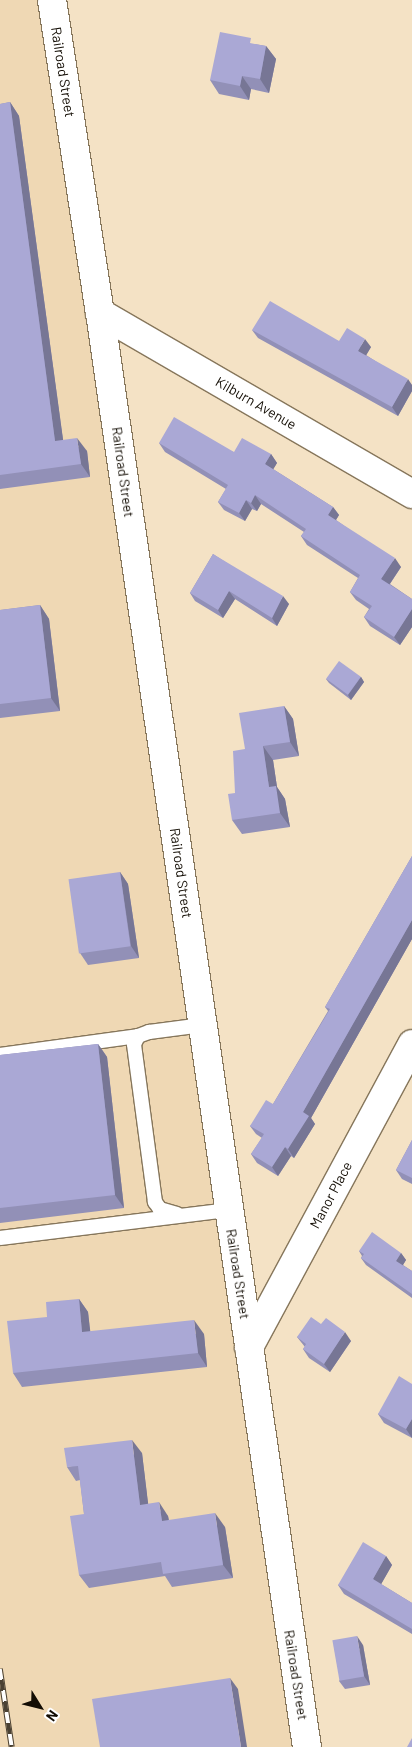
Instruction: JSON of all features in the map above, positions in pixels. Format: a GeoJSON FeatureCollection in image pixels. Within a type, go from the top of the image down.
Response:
{"type":"FeatureCollection","features":[{"type":"Feature","properties":{"kind":"street","name":"Railroad Street"},"geometry":{"type":"LineString","coordinates":[[52,0],[100,313],[307,1747]]}},
{"type":"Feature","properties":{"kind":"street","name":"Kilburn Avenue"},"geometry":{"type":"LineString","coordinates":[[100,313],[412,494]]}},
{"type":"Feature","properties":{"kind":"street","name":"Manor Place"},"geometry":{"type":"LineString","coordinates":[[250,1346],[412,1044]]}},
{"type":"Feature","properties":{"kind":"lane"},"geometry":{"type":"LineString","coordinates":[[0,1055],[202,1024]]}},
{"type":"Feature","properties":{"kind":"lane"},"geometry":{"type":"LineString","coordinates":[[143,1034],[134,1044],[153,1192],[160,1209],[177,1214]]}},
{"type":"Feature","properties":{"kind":"lane"},"geometry":{"type":"LineString","coordinates":[[0,1238],[177,1214],[228,1210]]}},
{"type":"Feature","properties":{"kind":"shaded area"},"geometry":{"type":"Polygon","coordinates":[[[0,0],[42,0],[294,1747],[0,1747],[0,0]]]}},
{"type":"Feature","properties":{"kind":"building"},"geometry":{"type":"Polygon","coordinates":[[[220,32],[251,38],[250,43],[266,46],[260,79],[242,76],[240,86],[210,80],[220,32]]]}},
{"type":"Feature","properties":{"kind":"building"},"geometry":{"type":"Polygon","coordinates":[[[10,102],[55,441],[77,438],[81,464],[0,475],[0,104],[10,102]]]}},
{"type":"Feature","properties":{"kind":"building"},"geometry":{"type":"Polygon","coordinates":[[[270,301],[339,341],[347,328],[365,339],[358,351],[408,379],[392,407],[252,330],[270,301]]]}},
{"type":"Feature","properties":{"kind":"building"},"geometry":{"type":"Polygon","coordinates":[[[174,417],[234,452],[242,438],[271,454],[265,464],[333,507],[328,515],[395,558],[381,579],[412,599],[412,609],[394,637],[364,617],[372,606],[350,592],[360,575],[301,536],[306,529],[255,495],[251,503],[246,500],[239,513],[218,502],[228,485],[159,443],[174,417]]]}},
{"type":"Feature","properties":{"kind":"building"},"geometry":{"type":"Polygon","coordinates":[[[213,554],[283,596],[272,618],[229,591],[218,610],[190,593],[213,554]]]}},
{"type":"Feature","properties":{"kind":"building"},"geometry":{"type":"Polygon","coordinates":[[[40,605],[51,698],[0,704],[0,610],[40,605]]]}},
{"type":"Feature","properties":{"kind":"building"},"geometry":{"type":"Polygon","coordinates":[[[339,661],[361,677],[348,695],[326,679],[339,661]]]}},
{"type":"Feature","properties":{"kind":"building"},"geometry":{"type":"Polygon","coordinates":[[[284,706],[290,742],[263,746],[269,787],[276,786],[280,813],[232,820],[228,794],[235,793],[233,751],[245,749],[239,713],[284,706]]]}},
{"type":"Feature","properties":{"kind":"building"},"geometry":{"type":"Polygon","coordinates":[[[412,856],[412,920],[303,1112],[309,1116],[288,1149],[285,1147],[272,1167],[251,1154],[264,1134],[250,1126],[266,1100],[273,1104],[330,1009],[325,1007],[412,856]]]}},
{"type":"Feature","properties":{"kind":"building"},"geometry":{"type":"Polygon","coordinates":[[[120,872],[130,946],[79,954],[69,879],[120,872]]]}},
{"type":"Feature","properties":{"kind":"building"},"geometry":{"type":"Polygon","coordinates":[[[98,1044],[115,1195],[0,1208],[0,1055],[98,1044]]]}},
{"type":"Feature","properties":{"kind":"building"},"geometry":{"type":"Polygon","coordinates":[[[412,1140],[412,1178],[396,1170],[412,1140]]]}},
{"type":"Feature","properties":{"kind":"building"},"geometry":{"type":"Polygon","coordinates":[[[372,1232],[401,1253],[396,1261],[412,1271],[412,1294],[361,1258],[364,1254],[359,1251],[372,1232]]]}},
{"type":"Feature","properties":{"kind":"building"},"geometry":{"type":"Polygon","coordinates":[[[79,1299],[82,1332],[194,1320],[198,1353],[13,1373],[7,1321],[47,1317],[46,1302],[79,1299]]]}},
{"type":"Feature","properties":{"kind":"building"},"geometry":{"type":"Polygon","coordinates":[[[311,1317],[321,1324],[326,1318],[345,1332],[324,1364],[303,1349],[306,1344],[297,1337],[311,1317]]]}},
{"type":"Feature","properties":{"kind":"building"},"geometry":{"type":"Polygon","coordinates":[[[399,1376],[412,1384],[412,1419],[406,1429],[378,1414],[399,1376]]]}},
{"type":"Feature","properties":{"kind":"building"},"geometry":{"type":"Polygon","coordinates":[[[132,1440],[140,1505],[159,1502],[162,1521],[215,1513],[223,1565],[163,1574],[161,1562],[79,1575],[70,1516],[84,1514],[78,1466],[67,1467],[64,1448],[132,1440]]]}},
{"type":"Feature","properties":{"kind":"building"},"geometry":{"type":"Polygon","coordinates":[[[363,1542],[386,1556],[373,1579],[412,1603],[412,1629],[338,1585],[363,1542]]]}},
{"type":"Feature","properties":{"kind":"building"},"geometry":{"type":"Polygon","coordinates":[[[357,1636],[364,1676],[339,1681],[332,1640],[357,1636]]]}},
{"type":"Feature","properties":{"kind":"building"},"geometry":{"type":"Polygon","coordinates":[[[230,1678],[241,1747],[100,1747],[92,1699],[230,1678]]]}},
{"type":"Feature","properties":{"kind":"building"},"geometry":{"type":"Polygon","coordinates":[[[412,1738],[412,1747],[407,1747],[412,1738]]]}},
{"type":"Feature","properties":{"kind":"railway"},"geometry":{"type":"LineString","coordinates":[[0,1669],[12,1747]]}}]}
